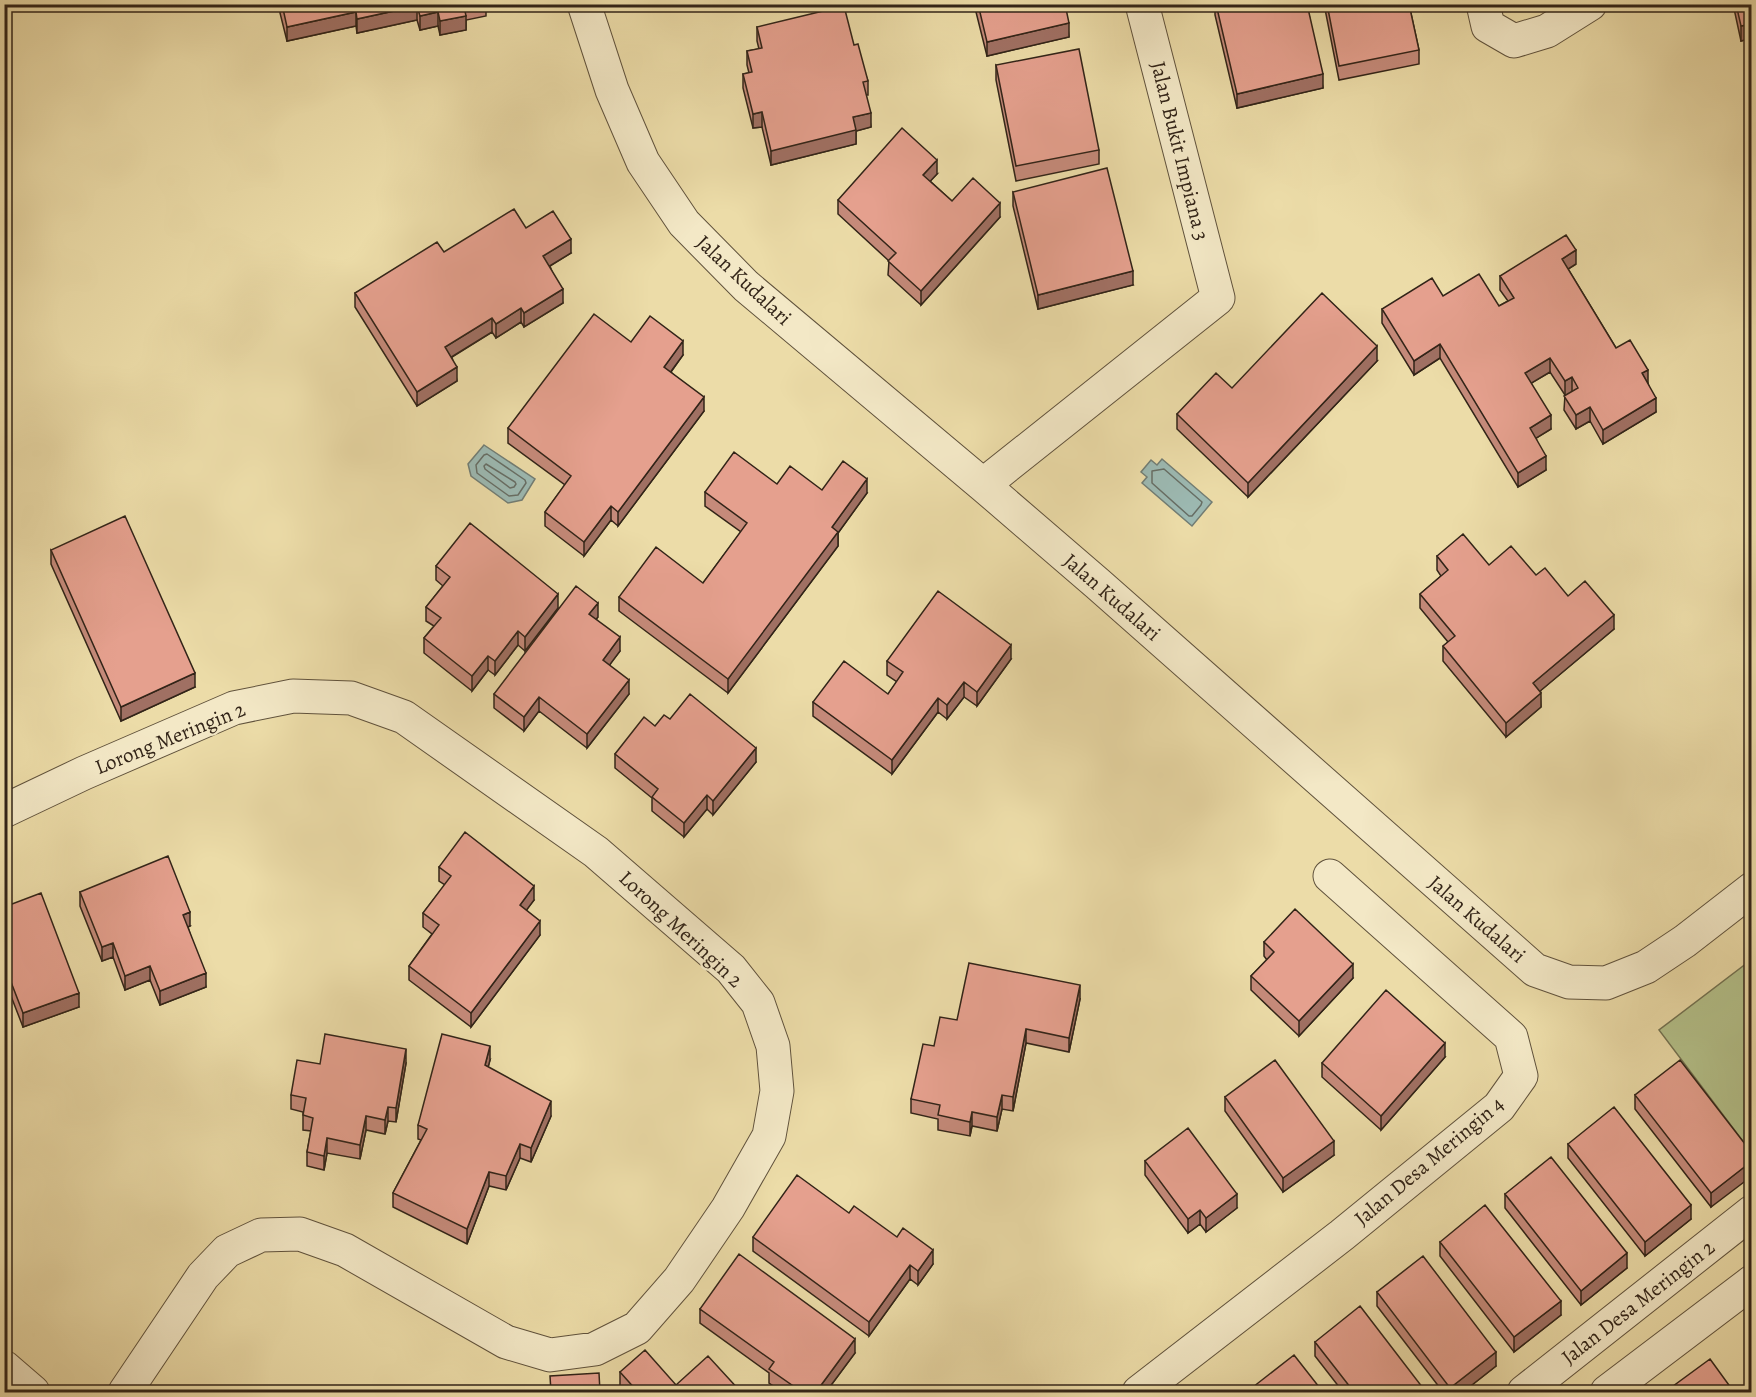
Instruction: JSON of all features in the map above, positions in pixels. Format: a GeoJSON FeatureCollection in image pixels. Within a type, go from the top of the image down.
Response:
{"type":"FeatureCollection","features":[{"type":"Feature","properties":{"kind":"street","name":"Jalan Kudalari"},"geometry":{"type":"LineString","coordinates":[[584,4],[612,90],[643,162],[684,223],[746,286],[1098,584],[1535,970],[1569,982],[1606,983],[1646,967],[1685,941],[1752,889]]}},
{"type":"Feature","properties":{"kind":"street","name":"Jalan Bukit Impiana 3"},"geometry":{"type":"LineString","coordinates":[[983,485],[1218,298],[1142,4]]}},
{"type":"Feature","properties":{"kind":"street"},"geometry":{"type":"LineString","coordinates":[[1483,4],[1488,26],[1514,41],[1547,31],[1590,4]]}},
{"type":"Feature","properties":{"kind":"street","name":"Lorong Meringin 2"},"geometry":{"type":"LineString","coordinates":[[4,811],[84,773],[234,708],[293,696],[351,698],[404,717],[596,852],[731,969],[758,1003],[773,1046],[777,1091],[769,1136],[728,1208],[679,1280],[637,1328],[595,1349],[550,1355],[506,1342],[345,1250],[300,1234],[261,1235],[227,1251],[203,1276],[126,1392]]}},
{"type":"Feature","properties":{"kind":"street","name":"Jalan Desa Meringin 4"},"geometry":{"type":"LineString","coordinates":[[1139,1392],[1342,1235],[1499,1107],[1521,1076],[1511,1037],[1330,876]]}},
{"type":"Feature","properties":{"kind":"street","name":"Jalan Desa Meringin 2"},"geometry":{"type":"LineString","coordinates":[[1524,1392],[1752,1212]]}},
{"type":"Feature","properties":{"kind":"street"},"geometry":{"type":"LineString","coordinates":[[1607,1392],[1752,1282]]}},
{"type":"Feature","properties":{"kind":"street"},"geometry":{"type":"LineString","coordinates":[[4,1367],[33,1392]]}},
{"type":"Feature","properties":{"kind":"green space"},"geometry":{"type":"Polygon","coordinates":[[[1751,960],[1751,1152],[1659,1030],[1751,960]]]}},
{"type":"Feature","properties":{"kind":"water"},"geometry":{"type":"Polygon","coordinates":[[[484,445],[535,479],[522,500],[508,503],[471,476],[468,464],[484,445]]]}},
{"type":"Feature","properties":{"kind":"water"},"geometry":{"type":"Polygon","coordinates":[[[1162,459],[1212,502],[1192,526],[1142,483],[1147,477],[1141,472],[1151,460],[1157,465],[1162,459]]]}},
{"type":"Feature","properties":{"kind":"building"},"geometry":{"type":"Polygon","coordinates":[[[282,4],[472,4],[464,6],[466,16],[440,21],[438,12],[420,16],[417,6],[357,19],[356,12],[287,27],[282,4]]]}},
{"type":"Feature","properties":{"kind":"building"},"geometry":{"type":"Polygon","coordinates":[[[978,4],[1065,4],[1069,23],[987,42],[978,4]]]}},
{"type":"Feature","properties":{"kind":"building"},"geometry":{"type":"Polygon","coordinates":[[[1216,4],[1307,4],[1323,74],[1237,94],[1216,4]]]}},
{"type":"Feature","properties":{"kind":"building"},"geometry":{"type":"Polygon","coordinates":[[[1327,4],[1409,4],[1419,50],[1339,66],[1327,4]]]}},
{"type":"Feature","properties":{"kind":"building"},"geometry":{"type":"Polygon","coordinates":[[[1736,4],[1752,4],[1752,24],[1741,26],[1736,4]]]}},
{"type":"Feature","properties":{"kind":"building"},"geometry":{"type":"Polygon","coordinates":[[[844,6],[854,45],[858,44],[868,81],[863,82],[871,113],[853,117],[856,130],[771,151],[762,112],[753,114],[743,74],[752,72],[747,51],[762,48],[757,27],[844,6]]]}},
{"type":"Feature","properties":{"kind":"building"},"geometry":{"type":"Polygon","coordinates":[[[1079,49],[1099,150],[1016,166],[996,65],[1079,49]]]}},
{"type":"Feature","properties":{"kind":"building"},"geometry":{"type":"Polygon","coordinates":[[[902,128],[937,160],[923,175],[952,201],[973,178],[1000,203],[921,291],[888,261],[896,253],[838,200],[902,128]]]}},
{"type":"Feature","properties":{"kind":"building"},"geometry":{"type":"Polygon","coordinates":[[[1107,168],[1133,271],[1038,295],[1013,192],[1107,168]]]}},
{"type":"Feature","properties":{"kind":"building"},"geometry":{"type":"Polygon","coordinates":[[[514,209],[526,228],[553,211],[571,239],[543,256],[563,289],[524,313],[521,308],[496,324],[492,318],[445,347],[457,367],[417,392],[355,293],[437,242],[444,252],[514,209]]]}},
{"type":"Feature","properties":{"kind":"building"},"geometry":{"type":"Polygon","coordinates":[[[1566,235],[1576,250],[1562,259],[1616,348],[1630,340],[1648,370],[1642,373],[1656,398],[1603,430],[1590,407],[1576,415],[1564,396],[1578,388],[1572,377],[1565,381],[1550,358],[1525,373],[1551,415],[1530,428],[1546,456],[1518,473],[1440,344],[1414,361],[1382,309],[1432,278],[1443,296],[1479,274],[1499,306],[1514,298],[1500,276],[1566,235]]]}},
{"type":"Feature","properties":{"kind":"building"},"geometry":{"type":"Polygon","coordinates":[[[1322,293],[1377,346],[1248,483],[1177,414],[1216,373],[1232,388],[1322,293]]]}},
{"type":"Feature","properties":{"kind":"building"},"geometry":{"type":"Polygon","coordinates":[[[594,314],[631,342],[650,316],[683,341],[664,367],[704,397],[618,512],[611,506],[584,542],[545,512],[571,476],[508,428],[594,314]]]}},
{"type":"Feature","properties":{"kind":"building"},"geometry":{"type":"Polygon","coordinates":[[[734,452],[777,484],[790,466],[822,490],[843,461],[867,479],[832,527],[838,532],[728,679],[619,597],[656,547],[703,583],[747,523],[705,492],[734,452]]]}},
{"type":"Feature","properties":{"kind":"building"},"geometry":{"type":"Polygon","coordinates":[[[125,516],[195,673],[121,707],[51,550],[125,516]]]}},
{"type":"Feature","properties":{"kind":"building"},"geometry":{"type":"Polygon","coordinates":[[[470,523],[558,594],[525,637],[518,631],[495,661],[488,656],[472,676],[424,638],[441,618],[426,607],[450,577],[436,566],[470,523]]]}},
{"type":"Feature","properties":{"kind":"building"},"geometry":{"type":"Polygon","coordinates":[[[1463,534],[1489,565],[1511,546],[1536,575],[1545,568],[1568,596],[1585,581],[1614,615],[1533,683],[1541,693],[1506,723],[1443,646],[1455,636],[1420,594],[1448,570],[1437,556],[1463,534]]]}},
{"type":"Feature","properties":{"kind":"building"},"geometry":{"type":"Polygon","coordinates":[[[576,586],[598,603],[589,614],[620,637],[603,660],[629,680],[587,734],[539,697],[524,717],[494,694],[576,586]]]}},
{"type":"Feature","properties":{"kind":"building"},"geometry":{"type":"Polygon","coordinates":[[[938,591],[1011,645],[977,692],[964,682],[947,705],[938,698],[892,760],[813,702],[844,661],[888,694],[903,672],[887,661],[938,591]]]}},
{"type":"Feature","properties":{"kind":"building"},"geometry":{"type":"Polygon","coordinates":[[[690,694],[756,748],[713,801],[707,795],[684,823],[652,797],[658,789],[615,754],[644,717],[655,726],[664,715],[670,719],[690,694]]]}},
{"type":"Feature","properties":{"kind":"building"},"geometry":{"type":"Polygon","coordinates":[[[465,832],[534,886],[520,905],[540,921],[471,1013],[409,966],[439,925],[423,913],[451,876],[439,867],[465,832]]]}},
{"type":"Feature","properties":{"kind":"building"},"geometry":{"type":"Polygon","coordinates":[[[168,856],[190,912],[183,915],[206,973],[160,991],[150,966],[125,976],[113,943],[102,947],[80,892],[168,856]]]}},
{"type":"Feature","properties":{"kind":"building"},"geometry":{"type":"Polygon","coordinates":[[[41,893],[79,993],[23,1013],[4,964],[4,907],[41,893]]]}},
{"type":"Feature","properties":{"kind":"building"},"geometry":{"type":"Polygon","coordinates":[[[1295,909],[1353,964],[1299,1021],[1251,976],[1274,952],[1264,942],[1295,909]]]}},
{"type":"Feature","properties":{"kind":"building"},"geometry":{"type":"Polygon","coordinates":[[[969,963],[1080,985],[1069,1038],[1026,1029],[1013,1097],[1002,1095],[997,1117],[972,1112],[970,1122],[938,1115],[940,1105],[911,1099],[923,1044],[934,1046],[940,1017],[957,1020],[969,963]]]}},
{"type":"Feature","properties":{"kind":"building"},"geometry":{"type":"Polygon","coordinates":[[[1386,990],[1445,1043],[1381,1116],[1322,1063],[1386,990]]]}},
{"type":"Feature","properties":{"kind":"building"},"geometry":{"type":"Polygon","coordinates":[[[325,1034],[406,1049],[396,1108],[388,1107],[385,1120],[366,1116],[360,1145],[327,1138],[324,1156],[307,1152],[313,1118],[303,1115],[306,1098],[291,1095],[297,1060],[320,1064],[325,1034]]]}},
{"type":"Feature","properties":{"kind":"building"},"geometry":{"type":"Polygon","coordinates":[[[442,1034],[490,1046],[485,1065],[551,1101],[531,1148],[520,1144],[506,1176],[489,1172],[467,1229],[393,1193],[427,1129],[418,1125],[442,1034]]]}},
{"type":"Feature","properties":{"kind":"building"},"geometry":{"type":"Polygon","coordinates":[[[1275,1060],[1334,1141],[1283,1178],[1225,1097],[1275,1060]]]}},
{"type":"Feature","properties":{"kind":"building"},"geometry":{"type":"Polygon","coordinates":[[[1680,1060],[1752,1153],[1752,1161],[1711,1193],[1635,1095],[1680,1060]]]}},
{"type":"Feature","properties":{"kind":"building"},"geometry":{"type":"Polygon","coordinates":[[[1614,1107],[1691,1205],[1645,1242],[1568,1144],[1614,1107]]]}},
{"type":"Feature","properties":{"kind":"building"},"geometry":{"type":"Polygon","coordinates":[[[1188,1128],[1237,1194],[1206,1218],[1200,1210],[1188,1219],[1145,1161],[1188,1128]]]}},
{"type":"Feature","properties":{"kind":"building"},"geometry":{"type":"Polygon","coordinates":[[[1551,1157],[1627,1253],[1581,1291],[1505,1194],[1551,1157]]]}},
{"type":"Feature","properties":{"kind":"building"},"geometry":{"type":"Polygon","coordinates":[[[797,1175],[849,1213],[854,1206],[897,1237],[903,1228],[933,1250],[918,1271],[910,1265],[869,1322],[753,1237],[797,1175]]]}},
{"type":"Feature","properties":{"kind":"building"},"geometry":{"type":"Polygon","coordinates":[[[1485,1205],[1561,1301],[1514,1337],[1440,1242],[1485,1205]]]}},
{"type":"Feature","properties":{"kind":"building"},"geometry":{"type":"Polygon","coordinates":[[[739,1254],[855,1339],[816,1392],[802,1392],[769,1369],[774,1362],[700,1309],[739,1254]]]}},
{"type":"Feature","properties":{"kind":"building"},"geometry":{"type":"Polygon","coordinates":[[[1423,1256],[1496,1352],[1450,1388],[1377,1292],[1423,1256]]]}},
{"type":"Feature","properties":{"kind":"building"},"geometry":{"type":"Polygon","coordinates":[[[1360,1306],[1426,1392],[1354,1392],[1315,1342],[1360,1306]]]}},
{"type":"Feature","properties":{"kind":"building"},"geometry":{"type":"Polygon","coordinates":[[[645,1350],[676,1385],[708,1356],[741,1392],[636,1392],[620,1372],[645,1350]]]}},
{"type":"Feature","properties":{"kind":"building"},"geometry":{"type":"Polygon","coordinates":[[[1294,1355],[1323,1392],[1258,1392],[1253,1387],[1294,1355]]]}},
{"type":"Feature","properties":{"kind":"building"},"geometry":{"type":"Polygon","coordinates":[[[1710,1359],[1734,1392],[1665,1392],[1710,1359]]]}},
{"type":"Feature","properties":{"kind":"building"},"geometry":{"type":"Polygon","coordinates":[[[599,1373],[600,1392],[551,1392],[550,1376],[599,1373]]]}}]}
